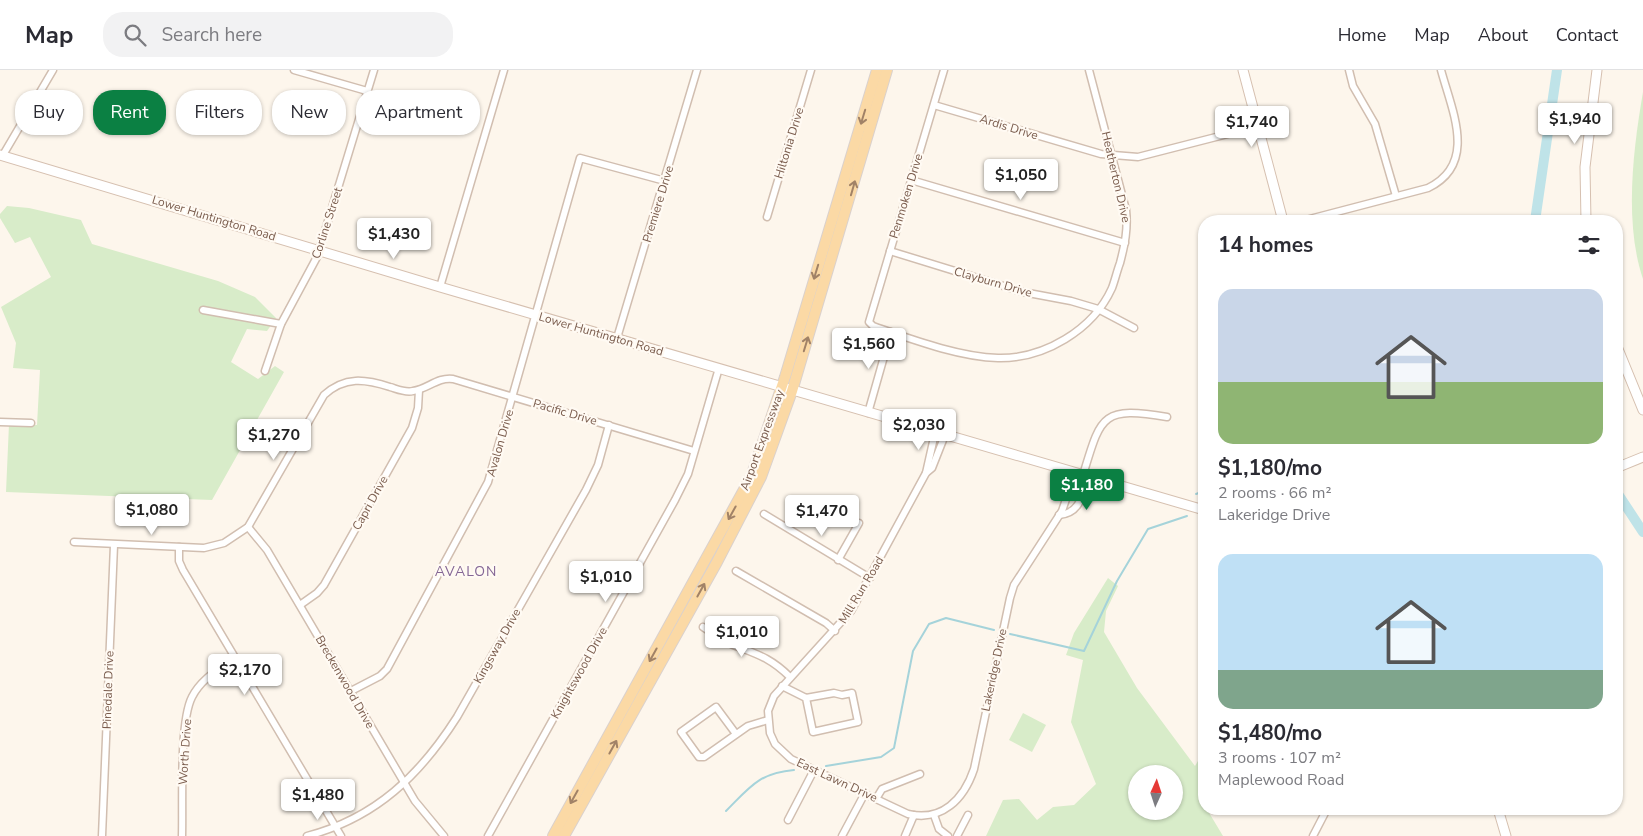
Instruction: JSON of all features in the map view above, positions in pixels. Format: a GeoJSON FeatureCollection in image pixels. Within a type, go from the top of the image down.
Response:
{"type":"FeatureCollection","features":[{"type":"Feature","properties":{"kind":"main road","name":"Airport Expressway"},"geometry":{"type":"LineString","coordinates":[[564,836],[722,554],[761,477],[877,70]]}},
{"type":"Feature","properties":{"kind":"main road","name":"Airport Expressway"},"geometry":{"type":"LineString","coordinates":[[553,836],[751,477],[787,389],[887,70]]}},
{"type":"Feature","properties":{"kind":"main road"},"geometry":{"type":"LineString","coordinates":[[1243,70],[1281,215]]}},
{"type":"Feature","properties":{"kind":"main road"},"geometry":{"type":"LineString","coordinates":[[1586,215],[1585,167],[1598,70]]}},
{"type":"Feature","properties":{"kind":"main road","name":"Lower Huntington Road"},"geometry":{"type":"LineString","coordinates":[[2,155],[320,249],[440,287],[1198,508]]}},
{"type":"Feature","properties":{"kind":"main road"},"geometry":{"type":"LineString","coordinates":[[1623,361],[1643,410]]}},
{"type":"Feature","properties":{"kind":"main road"},"geometry":{"type":"LineString","coordinates":[[1623,465],[1642,457]]}},
{"type":"Feature","properties":{"kind":"main road"},"geometry":{"type":"LineString","coordinates":[[1500,815],[1506,836]]}},
{"type":"Feature","properties":{"kind":"street"},"geometry":{"type":"LineString","coordinates":[[2,155],[52,70]]}},
{"type":"Feature","properties":{"kind":"street"},"geometry":{"type":"LineString","coordinates":[[294,70],[364,90]]}},
{"type":"Feature","properties":{"kind":"street","name":"Corline Street"},"geometry":{"type":"LineString","coordinates":[[368,90],[374,70]]}},
{"type":"Feature","properties":{"kind":"street"},"geometry":{"type":"LineString","coordinates":[[440,287],[504,70]]}},
{"type":"Feature","properties":{"kind":"street","name":"Premiere Drive"},"geometry":{"type":"LineString","coordinates":[[617,338],[698,70]]}},
{"type":"Feature","properties":{"kind":"street","name":"Hiltonia Drive"},"geometry":{"type":"LineString","coordinates":[[767,217],[811,70]]}},
{"type":"Feature","properties":{"kind":"street","name":"Penmoken Drive"},"geometry":{"type":"LineString","coordinates":[[869,322],[944,70]]}},
{"type":"Feature","properties":{"kind":"street","name":"Heatherton Drive"},"geometry":{"type":"LineString","coordinates":[[869,322],[873,326],[958,352],[998,358],[1033,353],[1083,328],[1098,310],[1112,288],[1128,226],[1126,210],[1089,70]]}},
{"type":"Feature","properties":{"kind":"street"},"geometry":{"type":"LineString","coordinates":[[1348,70],[1353,86],[1375,124],[1396,196]]}},
{"type":"Feature","properties":{"kind":"street"},"geometry":{"type":"LineString","coordinates":[[1325,215],[1428,188],[1449,175],[1458,148],[1457,128],[1441,70]]}},
{"type":"Feature","properties":{"kind":"street","name":"Ardis Drive"},"geometry":{"type":"LineString","coordinates":[[934,105],[1101,154],[1138,157],[1258,126]]}},
{"type":"Feature","properties":{"kind":"street","name":"Corline Street"},"geometry":{"type":"LineString","coordinates":[[264,371],[282,324],[320,249],[356,130]]}},
{"type":"Feature","properties":{"kind":"street","name":"Avalon Drive"},"geometry":{"type":"LineString","coordinates":[[351,691],[380,676],[397,651],[483,495],[513,397],[580,158],[665,181]]}},
{"type":"Feature","properties":{"kind":"street"},"geometry":{"type":"LineString","coordinates":[[911,180],[1125,243]]}},
{"type":"Feature","properties":{"kind":"street","name":"Clayburn Drive"},"geometry":{"type":"LineString","coordinates":[[890,251],[1023,292],[1071,300],[1098,310],[1134,328]]}},
{"type":"Feature","properties":{"kind":"street"},"geometry":{"type":"LineString","coordinates":[[202,310],[282,324]]}},
{"type":"Feature","properties":{"kind":"street"},"geometry":{"type":"LineString","coordinates":[[868,413],[891,332]]}},
{"type":"Feature","properties":{"kind":"street","name":"Knightswood Drive"},"geometry":{"type":"LineString","coordinates":[[488,836],[688,474],[719,368]]}},
{"type":"Feature","properties":{"kind":"street","name":"Pacific Drive"},"geometry":{"type":"LineString","coordinates":[[248,527],[324,395],[341,383],[359,380],[404,391],[419,390],[428,384],[448,378],[694,451]]}},
{"type":"Feature","properties":{"kind":"street","name":"Capri Drive"},"geometry":{"type":"LineString","coordinates":[[300,605],[317,594],[324,585],[412,428],[418,408],[419,390]]}},
{"type":"Feature","properties":{"kind":"street"},"geometry":{"type":"LineString","coordinates":[[1082,475],[1095,436],[1104,422],[1111,417],[1131,412],[1167,417]]}},
{"type":"Feature","properties":{"kind":"street"},"geometry":{"type":"LineString","coordinates":[[0,422],[30,423]]}},
{"type":"Feature","properties":{"kind":"street","name":"Kingsway Drive"},"geometry":{"type":"LineString","coordinates":[[307,836],[336,827],[378,805],[406,783],[437,748],[457,717],[586,490],[598,465],[609,425]]}},
{"type":"Feature","properties":{"kind":"street","name":"Mill Run Road"},"geometry":{"type":"LineString","coordinates":[[768,720],[770,703],[782,686],[835,632],[851,611],[926,474],[935,433]]}},
{"type":"Feature","properties":{"kind":"street","name":"Mill Run Road"},"geometry":{"type":"LineString","coordinates":[[926,474],[932,468],[945,435]]}},
{"type":"Feature","properties":{"kind":"street","name":"Lakeridge Drive"},"geometry":{"type":"LineString","coordinates":[[1059,515],[1070,514],[1077,507],[1082,475]]}},
{"type":"Feature","properties":{"kind":"street","name":"Lakeridge Drive"},"geometry":{"type":"LineString","coordinates":[[930,815],[947,809],[957,801],[971,778],[1014,585],[1082,475]]}},
{"type":"Feature","properties":{"kind":"street"},"geometry":{"type":"LineString","coordinates":[[764,514],[810,541],[823,552],[870,578]]}},
{"type":"Feature","properties":{"kind":"street"},"geometry":{"type":"LineString","coordinates":[[838,560],[859,523]]}},
{"type":"Feature","properties":{"kind":"street"},"geometry":{"type":"LineString","coordinates":[[74,542],[204,548],[224,542],[248,527]]}},
{"type":"Feature","properties":{"kind":"street","name":"Breckenwood Drive"},"geometry":{"type":"LineString","coordinates":[[248,527],[266,550],[300,605],[420,806],[444,836]]}},
{"type":"Feature","properties":{"kind":"street","name":"Pinedale Drive"},"geometry":{"type":"LineString","coordinates":[[102,836],[114,545]]}},
{"type":"Feature","properties":{"kind":"street"},"geometry":{"type":"LineString","coordinates":[[179,547],[179,562],[183,570],[341,836]]}},
{"type":"Feature","properties":{"kind":"street"},"geometry":{"type":"LineString","coordinates":[[736,571],[826,623],[835,632]]}},
{"type":"Feature","properties":{"kind":"street"},"geometry":{"type":"LineString","coordinates":[[704,627],[731,644],[749,649],[778,666],[790,677]]}},
{"type":"Feature","properties":{"kind":"street","name":"Worth Drive"},"geometry":{"type":"LineString","coordinates":[[182,836],[186,718],[192,697],[208,676],[234,658]]}},
{"type":"Feature","properties":{"kind":"street"},"geometry":{"type":"LineString","coordinates":[[782,686],[806,698],[834,692],[842,695],[852,693],[858,722],[813,732],[806,698]]}},
{"type":"Feature","properties":{"kind":"street"},"geometry":{"type":"LineString","coordinates":[[736,734],[716,707],[681,732],[699,757],[704,757],[754,723],[768,720]]}},
{"type":"Feature","properties":{"kind":"street","name":"East Lawn Drive"},"geometry":{"type":"LineString","coordinates":[[768,720],[770,733],[782,753],[814,770],[914,815],[930,815]]}},
{"type":"Feature","properties":{"kind":"street"},"geometry":{"type":"LineString","coordinates":[[788,820],[814,770]]}},
{"type":"Feature","properties":{"kind":"street"},"geometry":{"type":"LineString","coordinates":[[876,799],[882,789],[920,774]]}},
{"type":"Feature","properties":{"kind":"street"},"geometry":{"type":"LineString","coordinates":[[842,836],[865,793]]}},
{"type":"Feature","properties":{"kind":"street"},"geometry":{"type":"LineString","coordinates":[[906,836],[914,815]]}},
{"type":"Feature","properties":{"kind":"street"},"geometry":{"type":"LineString","coordinates":[[930,815],[939,829],[948,836]]}},
{"type":"Feature","properties":{"kind":"street"},"geometry":{"type":"LineString","coordinates":[[1313,836],[1324,815]]}},
{"type":"Feature","properties":{"kind":"street"},"geometry":{"type":"LineString","coordinates":[[957,836],[968,816]]}},
{"type":"Feature","properties":{"kind":"green space"},"geometry":{"type":"Polygon","coordinates":[[[1643,92],[1643,279],[1637,257],[1634,234],[1632,186],[1636,138],[1643,92]]]}},
{"type":"Feature","properties":{"kind":"green space"},"geometry":{"type":"Polygon","coordinates":[[[7,206],[29,208],[81,220],[92,244],[218,281],[255,297],[276,318],[267,331],[247,329],[231,362],[258,379],[275,366],[284,372],[212,500],[6,492],[9,424],[37,425],[40,370],[13,368],[16,343],[1,307],[51,277],[30,237],[15,243],[0,218],[0,214],[7,206]]]}},
{"type":"Feature","properties":{"kind":"green space"},"geometry":{"type":"Polygon","coordinates":[[[1108,578],[1118,586],[1106,611],[1104,632],[1137,688],[1195,766],[1198,761],[1198,815],[1210,815],[1223,836],[986,836],[1003,800],[1019,799],[1037,820],[1053,807],[1074,805],[1096,784],[1071,722],[1083,660],[1066,655],[1074,633],[1108,578]]]}},
{"type":"Feature","properties":{"kind":"green space"},"geometry":{"type":"Polygon","coordinates":[[[1023,713],[1046,725],[1032,752],[1009,740],[1023,713]]]}},
{"type":"Feature","properties":{"kind":"waterway"},"geometry":{"type":"LineString","coordinates":[[1536,215],[1557,70]]}},
{"type":"Feature","properties":{"kind":"waterway"},"geometry":{"type":"LineString","coordinates":[[1623,502],[1643,532]]}},
{"type":"Feature","properties":{"kind":"waterway"},"geometry":{"type":"LineString","coordinates":[[1010,634],[1084,651],[1117,581],[1148,529],[1187,516]]}},
{"type":"Feature","properties":{"kind":"waterway"},"geometry":{"type":"LineString","coordinates":[[826,766],[881,757],[894,748],[913,651],[929,624],[946,618],[994,630]]}},
{"type":"Feature","properties":{"kind":"waterway"},"geometry":{"type":"LineString","coordinates":[[726,811],[749,788],[763,778],[772,774],[794,770]]}},
{"type":"Feature","properties":{"kind":"district","name":"AVALON"},"geometry":{"type":"Point","coordinates":[466,571]}}]}
